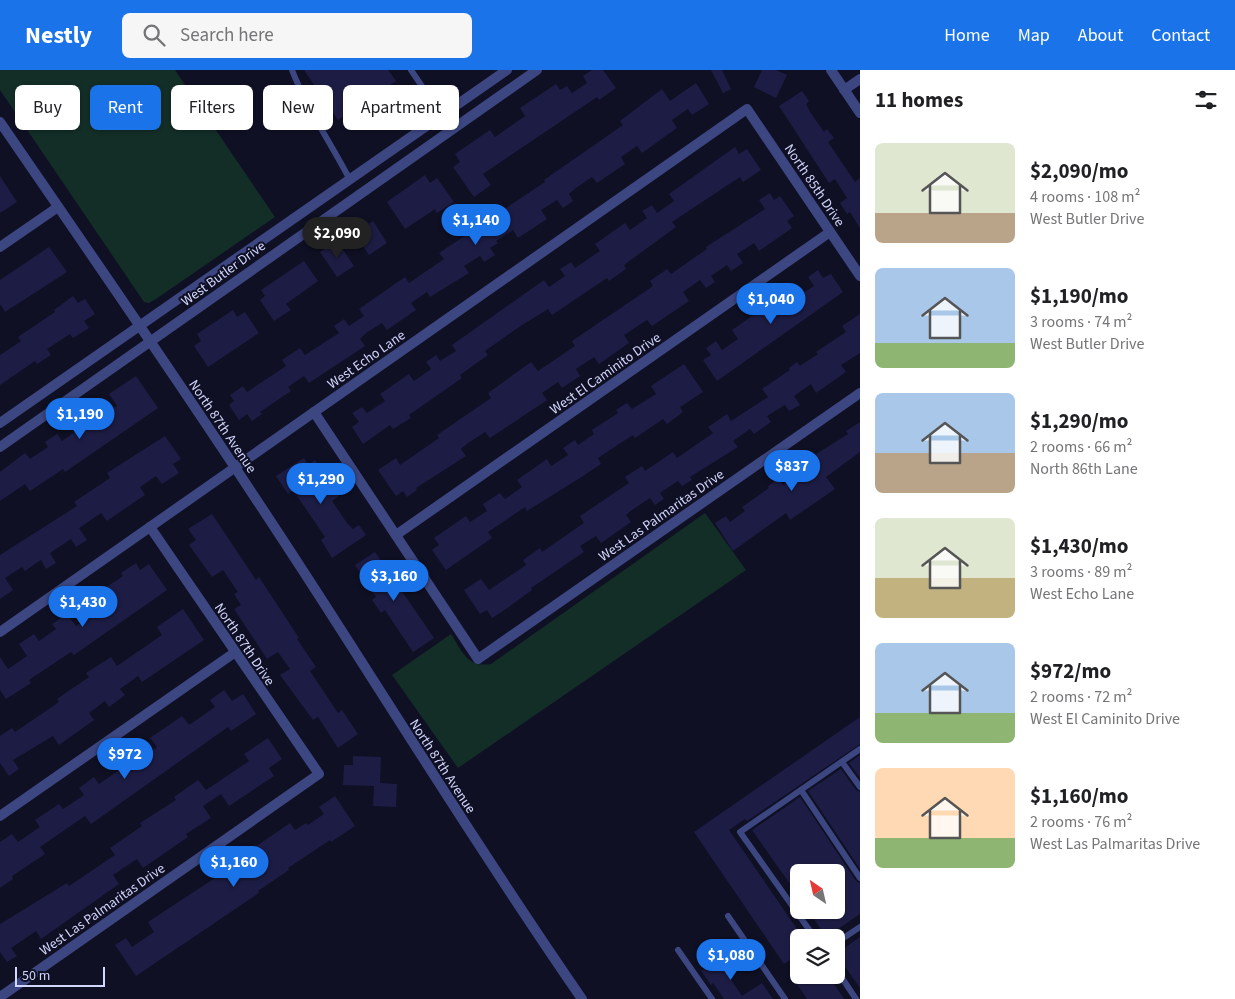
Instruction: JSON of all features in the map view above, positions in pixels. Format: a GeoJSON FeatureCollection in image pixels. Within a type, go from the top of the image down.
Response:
{"type":"FeatureCollection","features":[{"type":"Feature","properties":{"kind":"street","name":"West Butler Drive"},"geometry":{"type":"LineString","coordinates":[[459,104],[507,70]]}},
{"type":"Feature","properties":{"kind":"street","name":"West Butler Drive"},"geometry":{"type":"LineString","coordinates":[[0,447],[537,70]]}},
{"type":"Feature","properties":{"kind":"street"},"geometry":{"type":"LineString","coordinates":[[831,70],[860,113]]}},
{"type":"Feature","properties":{"kind":"street"},"geometry":{"type":"LineString","coordinates":[[844,90],[860,78]]}},
{"type":"Feature","properties":{"kind":"street","name":"North 85th Drive"},"geometry":{"type":"LineString","coordinates":[[747,109],[860,276]]}},
{"type":"Feature","properties":{"kind":"street","name":"West Echo Lane"},"geometry":{"type":"LineString","coordinates":[[0,632],[747,109]]}},
{"type":"Feature","properties":{"kind":"street","name":"North 87th Avenue"},"geometry":{"type":"LineString","coordinates":[[0,122],[235,468],[346,637],[405,732],[582,999]]}},
{"type":"Feature","properties":{"kind":"street","name":"West Butler Drive"},"geometry":{"type":"LineString","coordinates":[[0,424],[422,130]]}},
{"type":"Feature","properties":{"kind":"street"},"geometry":{"type":"LineString","coordinates":[[0,247],[58,206]]}},
{"type":"Feature","properties":{"kind":"street","name":"West El Caminito Drive"},"geometry":{"type":"LineString","coordinates":[[396,535],[830,232]]}},
{"type":"Feature","properties":{"kind":"street","name":"West Las Palmaritas Drive"},"geometry":{"type":"LineString","coordinates":[[396,535],[478,659],[860,393]]}},
{"type":"Feature","properties":{"kind":"street"},"geometry":{"type":"LineString","coordinates":[[314,412],[396,535]]}},
{"type":"Feature","properties":{"kind":"street","name":"North 87th Drive"},"geometry":{"type":"LineString","coordinates":[[150,528],[318,774]]}},
{"type":"Feature","properties":{"kind":"street"},"geometry":{"type":"LineString","coordinates":[[0,816],[234,653]]}},
{"type":"Feature","properties":{"kind":"street","name":"West Las Palmaritas Drive"},"geometry":{"type":"LineString","coordinates":[[0,997],[318,774]]}},
{"type":"Feature","properties":{"kind":"lane"},"geometry":{"type":"LineString","coordinates":[[292,70],[311,112],[330,140],[350,180]]}},
{"type":"Feature","properties":{"kind":"lane"},"geometry":{"type":"LineString","coordinates":[[411,70],[421,85]]}},
{"type":"Feature","properties":{"kind":"lane"},"geometry":{"type":"LineString","coordinates":[[809,929],[740,832],[860,749]]}},
{"type":"Feature","properties":{"kind":"lane"},"geometry":{"type":"LineString","coordinates":[[842,762],[860,787]]}},
{"type":"Feature","properties":{"kind":"lane"},"geometry":{"type":"LineString","coordinates":[[801,790],[860,878]]}},
{"type":"Feature","properties":{"kind":"lane"},"geometry":{"type":"LineString","coordinates":[[728,916],[784,999]]}},
{"type":"Feature","properties":{"kind":"lane"},"geometry":{"type":"LineString","coordinates":[[845,937],[860,927]]}},
{"type":"Feature","properties":{"kind":"lane"},"geometry":{"type":"LineString","coordinates":[[678,950],[712,999]]}},
{"type":"Feature","properties":{"kind":"lane"},"geometry":{"type":"LineString","coordinates":[[845,982],[856,999]]}},
{"type":"Feature","properties":{"kind":"green space"},"geometry":{"type":"Polygon","coordinates":[[[0,70],[175,70],[185,85],[171,85],[171,130],[216,130],[275,217],[156,299],[149,303],[144,302],[27,130],[80,130],[80,85],[15,85],[15,112],[0,90],[0,70]]]}},
{"type":"Feature","properties":{"kind":"green space"},"geometry":{"type":"Polygon","coordinates":[[[705,513],[746,570],[458,768],[392,675],[451,634],[462,652],[471,661],[483,665],[491,664],[705,513]]]}},
{"type":"Feature","properties":{"kind":"building"},"geometry":{"type":"Polygon","coordinates":[[[304,70],[388,70],[396,81],[390,85],[343,85],[343,117],[338,120],[333,113],[333,85],[314,85],[304,70]]]}},
{"type":"Feature","properties":{"kind":"building"},"geometry":{"type":"Polygon","coordinates":[[[592,70],[603,70],[616,88],[599,100],[597,97],[483,174],[491,185],[474,197],[453,167],[460,162],[455,154],[490,130],[495,137],[525,116],[520,108],[556,84],[560,90],[567,86],[572,93],[587,83],[583,76],[592,70]]]}},
{"type":"Feature","properties":{"kind":"building"},"geometry":{"type":"Polygon","coordinates":[[[711,70],[722,70],[731,89],[723,93],[711,70]]]}},
{"type":"Feature","properties":{"kind":"building"},"geometry":{"type":"Polygon","coordinates":[[[762,70],[776,70],[787,75],[776,98],[754,87],[762,70]]]}},
{"type":"Feature","properties":{"kind":"building"},"geometry":{"type":"Polygon","coordinates":[[[696,83],[709,104],[692,115],[688,109],[672,120],[677,128],[642,153],[637,146],[621,157],[625,164],[597,183],[592,177],[576,188],[569,194],[573,201],[563,208],[557,200],[541,210],[547,219],[518,238],[513,230],[496,241],[498,243],[490,248],[495,255],[484,262],[480,256],[464,266],[469,273],[430,297],[427,292],[411,303],[416,310],[387,330],[382,323],[366,333],[360,339],[365,346],[309,383],[304,376],[288,387],[291,391],[260,412],[262,414],[252,421],[247,414],[239,420],[229,405],[234,401],[230,395],[243,386],[247,392],[286,366],[282,360],[300,348],[305,355],[339,333],[334,326],[344,319],[349,326],[364,316],[359,309],[405,277],[409,283],[444,259],[439,253],[545,182],[544,180],[623,125],[620,121],[662,89],[670,101],[696,83]]]}},
{"type":"Feature","properties":{"kind":"building"},"geometry":{"type":"Polygon","coordinates":[[[802,91],[809,101],[806,104],[810,112],[824,132],[827,129],[834,138],[828,142],[855,182],[860,178],[860,228],[850,212],[847,214],[840,203],[847,198],[835,179],[829,183],[779,106],[802,91]]]}},
{"type":"Feature","properties":{"kind":"building"},"geometry":{"type":"Polygon","coordinates":[[[735,147],[739,154],[747,149],[761,170],[743,182],[740,177],[672,222],[676,227],[624,265],[626,269],[609,281],[607,278],[552,315],[548,309],[519,327],[485,351],[488,355],[460,375],[462,378],[409,415],[411,418],[393,429],[390,425],[363,444],[352,427],[359,422],[352,413],[362,407],[367,413],[385,401],[380,394],[409,374],[414,381],[431,369],[426,362],[436,355],[440,361],[456,351],[452,345],[544,280],[549,287],[565,276],[560,269],[571,262],[575,268],[600,251],[595,244],[625,223],[630,230],[647,218],[642,211],[652,205],[657,213],[674,201],[669,194],[735,147]]]}},
{"type":"Feature","properties":{"kind":"building"},"geometry":{"type":"Polygon","coordinates":[[[425,175],[430,183],[437,178],[454,202],[437,213],[435,209],[405,229],[387,202],[425,175]]]}},
{"type":"Feature","properties":{"kind":"building"},"geometry":{"type":"Polygon","coordinates":[[[0,176],[17,202],[0,213],[0,176]]]}},
{"type":"Feature","properties":{"kind":"building"},"geometry":{"type":"Polygon","coordinates":[[[770,193],[774,200],[780,196],[794,216],[787,221],[792,228],[759,251],[754,243],[737,254],[743,263],[731,271],[727,265],[711,276],[715,282],[706,288],[700,280],[683,292],[689,301],[652,326],[647,320],[624,335],[629,343],[599,364],[594,357],[576,369],[580,376],[562,388],[558,382],[542,393],[547,400],[490,438],[485,432],[468,443],[461,449],[466,456],[416,488],[417,490],[407,497],[403,491],[396,496],[378,470],[396,458],[400,465],[439,438],[437,435],[491,398],[488,393],[531,362],[538,371],[575,346],[572,341],[653,286],[650,281],[667,269],[671,274],[707,249],[706,247],[765,209],[759,200],[770,193]]]}},
{"type":"Feature","properties":{"kind":"building"},"geometry":{"type":"Polygon","coordinates":[[[361,220],[365,226],[373,221],[387,243],[369,255],[350,227],[361,220]]]}},
{"type":"Feature","properties":{"kind":"building"},"geometry":{"type":"Polygon","coordinates":[[[337,241],[354,266],[337,277],[320,252],[337,241]]]}},
{"type":"Feature","properties":{"kind":"building"},"geometry":{"type":"Polygon","coordinates":[[[49,247],[67,272],[5,312],[0,304],[0,280],[49,247]]]}},
{"type":"Feature","properties":{"kind":"building"},"geometry":{"type":"Polygon","coordinates":[[[304,261],[318,281],[286,304],[291,310],[274,321],[260,300],[265,296],[261,290],[304,261]]]}},
{"type":"Feature","properties":{"kind":"building"},"geometry":{"type":"Polygon","coordinates":[[[818,270],[823,278],[831,274],[843,292],[717,381],[703,360],[711,355],[706,348],[716,341],[722,350],[738,339],[732,330],[762,309],[766,316],[784,304],[779,297],[788,291],[794,299],[814,286],[808,277],[818,270]]]}},
{"type":"Feature","properties":{"kind":"building"},"geometry":{"type":"Polygon","coordinates":[[[73,296],[78,303],[85,299],[95,314],[84,321],[89,328],[73,338],[70,334],[47,349],[51,355],[37,364],[35,361],[0,385],[0,355],[21,341],[18,337],[55,312],[54,310],[73,296]]]}},
{"type":"Feature","properties":{"kind":"building"},"geometry":{"type":"Polygon","coordinates":[[[233,310],[237,317],[245,312],[259,333],[208,367],[194,346],[201,341],[197,334],[233,310]]]}},
{"type":"Feature","properties":{"kind":"building"},"geometry":{"type":"Polygon","coordinates":[[[860,314],[860,353],[841,365],[846,372],[816,393],[811,384],[794,396],[800,405],[789,411],[785,405],[767,416],[771,422],[754,434],[750,429],[733,441],[738,447],[690,477],[692,480],[682,486],[678,481],[660,493],[664,499],[655,505],[650,498],[632,510],[626,515],[631,522],[601,543],[596,536],[580,546],[584,552],[531,588],[532,590],[503,611],[492,618],[487,610],[480,614],[464,590],[481,579],[489,590],[526,565],[523,560],[540,548],[542,552],[584,523],[580,516],[629,483],[625,477],[642,466],[645,471],[673,452],[677,458],[713,433],[708,427],[727,414],[731,421],[768,397],[762,389],[790,370],[789,368],[797,362],[800,366],[818,354],[816,352],[846,332],[842,326],[860,314]]]}},
{"type":"Feature","properties":{"kind":"building"},"geometry":{"type":"Polygon","coordinates":[[[684,364],[703,392],[680,407],[683,412],[667,424],[663,419],[635,438],[633,435],[598,458],[601,464],[527,511],[525,507],[488,532],[492,538],[446,570],[432,550],[439,545],[434,538],[466,516],[470,522],[487,511],[483,504],[500,493],[505,499],[522,487],[517,480],[547,459],[551,466],[568,455],[563,448],[575,440],[578,445],[594,434],[592,430],[618,413],[616,410],[627,403],[632,409],[656,394],[651,386],[684,364]]]}},
{"type":"Feature","properties":{"kind":"building"},"geometry":{"type":"Polygon","coordinates":[[[136,376],[158,408],[65,472],[63,469],[30,491],[25,484],[0,501],[0,472],[25,453],[30,459],[48,447],[45,442],[57,434],[62,441],[82,427],[76,417],[91,407],[98,418],[117,406],[109,394],[136,376]]]}},
{"type":"Feature","properties":{"kind":"building"},"geometry":{"type":"Polygon","coordinates":[[[860,422],[860,452],[826,477],[835,489],[790,520],[786,513],[733,551],[715,523],[726,516],[730,522],[745,511],[742,507],[769,488],[768,486],[778,479],[783,485],[798,475],[794,468],[848,434],[846,431],[860,422]]]}},
{"type":"Feature","properties":{"kind":"building"},"geometry":{"type":"Polygon","coordinates":[[[165,436],[181,459],[173,464],[179,473],[162,484],[156,476],[140,487],[145,495],[107,521],[101,513],[79,528],[87,540],[76,547],[71,539],[50,553],[56,563],[46,569],[41,560],[25,571],[22,567],[5,578],[13,590],[0,599],[0,555],[77,506],[74,502],[110,478],[107,473],[165,436]]]}},
{"type":"Feature","properties":{"kind":"building"},"geometry":{"type":"Polygon","coordinates":[[[304,458],[308,465],[315,460],[339,496],[332,501],[353,529],[359,525],[366,535],[332,558],[321,540],[325,537],[293,490],[288,494],[276,476],[304,458]]]}},
{"type":"Feature","properties":{"kind":"building"},"geometry":{"type":"Polygon","coordinates":[[[212,514],[256,580],[259,577],[299,638],[297,639],[316,667],[310,671],[338,713],[342,710],[358,734],[338,748],[318,717],[313,720],[280,675],[290,669],[278,652],[267,659],[234,609],[241,605],[234,594],[238,592],[223,570],[212,577],[189,545],[196,540],[188,529],[212,514]]]}},
{"type":"Feature","properties":{"kind":"building"},"geometry":{"type":"Polygon","coordinates":[[[375,552],[434,638],[413,652],[385,610],[381,613],[372,600],[376,597],[355,565],[375,552]]]}},
{"type":"Feature","properties":{"kind":"building"},"geometry":{"type":"Polygon","coordinates":[[[136,563],[140,570],[149,564],[167,590],[74,655],[71,652],[29,680],[31,683],[6,699],[0,690],[0,657],[8,669],[27,656],[19,644],[34,634],[39,641],[56,629],[52,624],[67,614],[76,626],[94,614],[92,611],[106,602],[99,592],[123,576],[121,573],[136,563]]]}},
{"type":"Feature","properties":{"kind":"building"},"geometry":{"type":"Polygon","coordinates":[[[183,609],[204,640],[142,682],[138,676],[120,689],[125,695],[109,707],[105,701],[89,713],[94,720],[59,745],[53,736],[13,760],[19,769],[9,776],[0,763],[0,736],[12,728],[15,732],[59,702],[57,699],[89,677],[86,673],[111,657],[117,666],[162,635],[157,627],[183,609]]]}},
{"type":"Feature","properties":{"kind":"building"},"geometry":{"type":"Polygon","coordinates":[[[224,690],[232,701],[243,694],[256,714],[231,731],[228,727],[91,824],[85,816],[40,847],[45,854],[12,876],[13,879],[0,888],[0,842],[12,834],[18,842],[40,827],[35,820],[59,804],[63,809],[84,795],[79,788],[94,777],[99,784],[118,771],[113,764],[128,753],[134,763],[157,747],[150,738],[182,716],[189,725],[215,707],[210,700],[224,690]]]}},
{"type":"Feature","properties":{"kind":"building"},"geometry":{"type":"Polygon","coordinates":[[[860,717],[860,744],[747,821],[745,819],[729,830],[797,929],[790,929],[790,960],[784,964],[694,832],[860,717]]]}},
{"type":"Feature","properties":{"kind":"building"},"geometry":{"type":"Polygon","coordinates":[[[268,738],[282,759],[269,768],[274,776],[229,806],[221,794],[203,806],[211,818],[186,834],[188,837],[143,868],[137,859],[113,875],[119,884],[41,939],[36,931],[11,948],[17,956],[7,962],[0,952],[0,924],[67,883],[69,886],[115,855],[110,848],[142,826],[140,823],[176,800],[174,797],[198,780],[206,790],[249,761],[244,754],[268,738]]]}},
{"type":"Feature","properties":{"kind":"building"},"geometry":{"type":"Polygon","coordinates":[[[860,755],[860,778],[849,763],[860,755]]]}},
{"type":"Feature","properties":{"kind":"building"},"geometry":{"type":"Polygon","coordinates":[[[353,756],[381,757],[380,783],[397,784],[396,807],[373,806],[374,786],[343,785],[344,765],[353,765],[353,756]]]}},
{"type":"Feature","properties":{"kind":"building"},"geometry":{"type":"Polygon","coordinates":[[[841,769],[856,790],[860,792],[860,869],[808,791],[841,769]]]}},
{"type":"Feature","properties":{"kind":"building"},"geometry":{"type":"Polygon","coordinates":[[[335,796],[355,826],[288,868],[289,870],[258,891],[259,893],[136,976],[115,945],[126,938],[132,947],[154,932],[148,922],[224,872],[231,881],[260,861],[252,849],[290,823],[295,830],[306,823],[308,825],[324,814],[319,807],[335,796]]]}},
{"type":"Feature","properties":{"kind":"building"},"geometry":{"type":"Polygon","coordinates":[[[800,797],[845,864],[790,864],[790,884],[752,830],[800,797]]]}},
{"type":"Feature","properties":{"kind":"building"},"geometry":{"type":"Polygon","coordinates":[[[845,864],[856,881],[860,883],[860,914],[838,929],[821,929],[814,919],[845,919],[845,864]]]}},
{"type":"Feature","properties":{"kind":"building"},"geometry":{"type":"Polygon","coordinates":[[[860,937],[860,988],[845,967],[845,948],[860,937]]]}},
{"type":"Feature","properties":{"kind":"building"},"geometry":{"type":"Polygon","coordinates":[[[728,952],[738,966],[727,974],[742,996],[762,983],[773,999],[724,999],[713,983],[711,985],[701,971],[728,952]]]}},
{"type":"Feature","properties":{"kind":"building"},"geometry":{"type":"Polygon","coordinates":[[[797,984],[834,984],[844,999],[807,999],[797,984]]]}}]}
